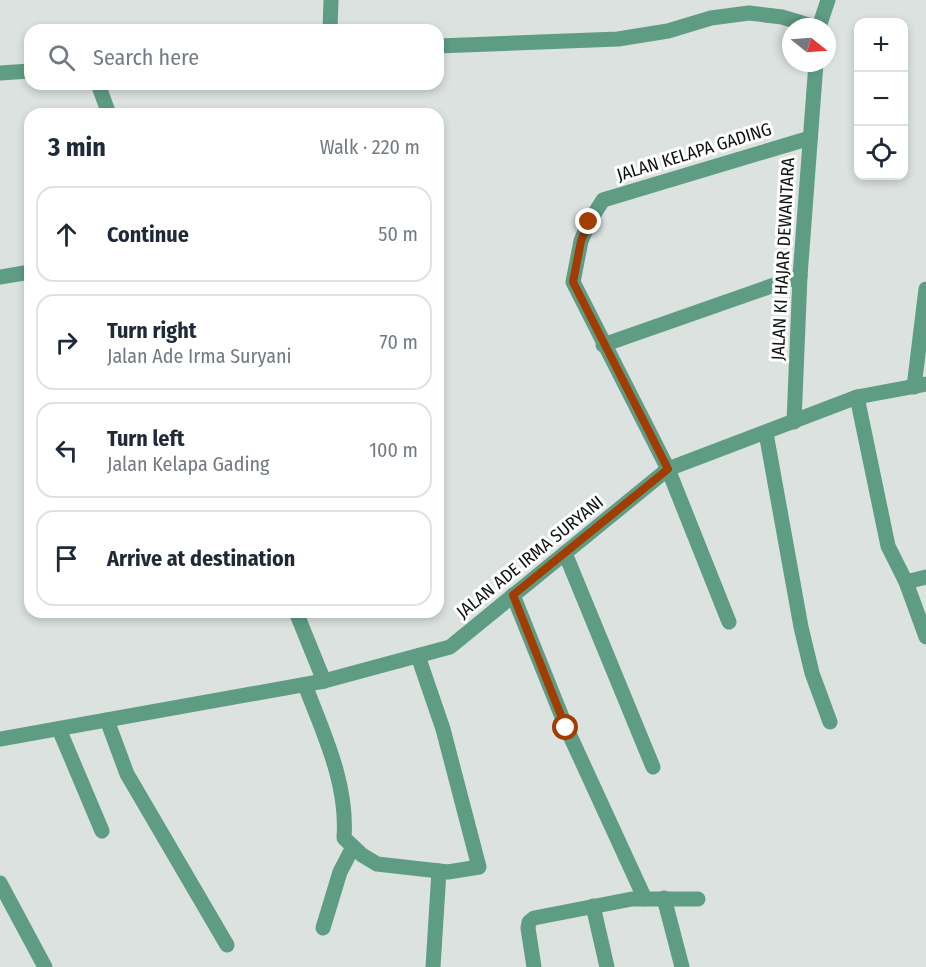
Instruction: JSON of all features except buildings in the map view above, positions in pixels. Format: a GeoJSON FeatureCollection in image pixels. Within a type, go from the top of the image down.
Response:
{"type":"FeatureCollection","features":[{"type":"Feature","properties":{"kind":"street"},"geometry":{"type":"LineString","coordinates":[[330,24],[331,0]]}},
{"type":"Feature","properties":{"kind":"street"},"geometry":{"type":"LineString","coordinates":[[822,18],[828,0]]}},
{"type":"Feature","properties":{"kind":"street"},"geometry":{"type":"LineString","coordinates":[[444,46],[618,39],[668,31],[711,18],[749,13],[785,18]]}},
{"type":"Feature","properties":{"kind":"street"},"geometry":{"type":"LineString","coordinates":[[0,73],[24,71]]}},
{"type":"Feature","properties":{"kind":"street","name":"JALAN KI HAJAR DEWANTARA"},"geometry":{"type":"LineString","coordinates":[[794,422],[801,276],[815,72]]}},
{"type":"Feature","properties":{"kind":"street"},"geometry":{"type":"LineString","coordinates":[[100,90],[106,108]]}},
{"type":"Feature","properties":{"kind":"street","name":"JALAN KELAPA GADING"},"geometry":{"type":"LineString","coordinates":[[729,622],[668,469],[573,282],[581,241],[589,222],[603,200],[810,138]]}},
{"type":"Feature","properties":{"kind":"street"},"geometry":{"type":"LineString","coordinates":[[0,277],[24,273]]}},
{"type":"Feature","properties":{"kind":"street"},"geometry":{"type":"LineString","coordinates":[[603,345],[801,276]]}},
{"type":"Feature","properties":{"kind":"street"},"geometry":{"type":"LineString","coordinates":[[920,385],[926,289]]}},
{"type":"Feature","properties":{"kind":"street","name":"JALAN ADE IRMA SURYANI"},"geometry":{"type":"LineString","coordinates":[[0,739],[305,685],[450,647],[668,469],[857,397],[920,385]]}},
{"type":"Feature","properties":{"kind":"street"},"geometry":{"type":"LineString","coordinates":[[857,397],[888,546],[906,582],[926,637]]}},
{"type":"Feature","properties":{"kind":"street"},"geometry":{"type":"LineString","coordinates":[[766,433],[801,627],[812,673],[830,722]]}},
{"type":"Feature","properties":{"kind":"street"},"geometry":{"type":"LineString","coordinates":[[565,553],[653,768]]}},
{"type":"Feature","properties":{"kind":"street"},"geometry":{"type":"LineString","coordinates":[[906,582],[926,577]]}},
{"type":"Feature","properties":{"kind":"street"},"geometry":{"type":"LineString","coordinates":[[513,595],[566,728],[645,899]]}},
{"type":"Feature","properties":{"kind":"street"},"geometry":{"type":"LineString","coordinates":[[298,618],[324,681]]}},
{"type":"Feature","properties":{"kind":"street"},"geometry":{"type":"LineString","coordinates":[[305,685],[338,774],[344,799],[344,838],[362,855],[377,864],[448,872],[479,867],[443,729],[418,656]]}},
{"type":"Feature","properties":{"kind":"street"},"geometry":{"type":"LineString","coordinates":[[107,720],[126,774],[227,945]]}},
{"type":"Feature","properties":{"kind":"street"},"geometry":{"type":"LineString","coordinates":[[59,729],[102,831]]}},
{"type":"Feature","properties":{"kind":"street"},"geometry":{"type":"LineString","coordinates":[[323,927],[340,872],[353,847]]}},
{"type":"Feature","properties":{"kind":"street"},"geometry":{"type":"LineString","coordinates":[[433,967],[439,871]]}},
{"type":"Feature","properties":{"kind":"street"},"geometry":{"type":"LineString","coordinates":[[0,883],[45,967]]}},
{"type":"Feature","properties":{"kind":"street"},"geometry":{"type":"LineString","coordinates":[[664,898],[682,967]]}},
{"type":"Feature","properties":{"kind":"street"},"geometry":{"type":"LineString","coordinates":[[534,967],[528,928],[529,922],[534,918],[593,906],[645,899],[698,898]]}},
{"type":"Feature","properties":{"kind":"street"},"geometry":{"type":"LineString","coordinates":[[593,906],[607,967]]}},
{"type":"Feature","properties":{"kind":"route"},"geometry":{"type":"LineString","coordinates":[[566,728],[513,595],[668,469],[573,282],[581,241],[589,222]]}}]}
